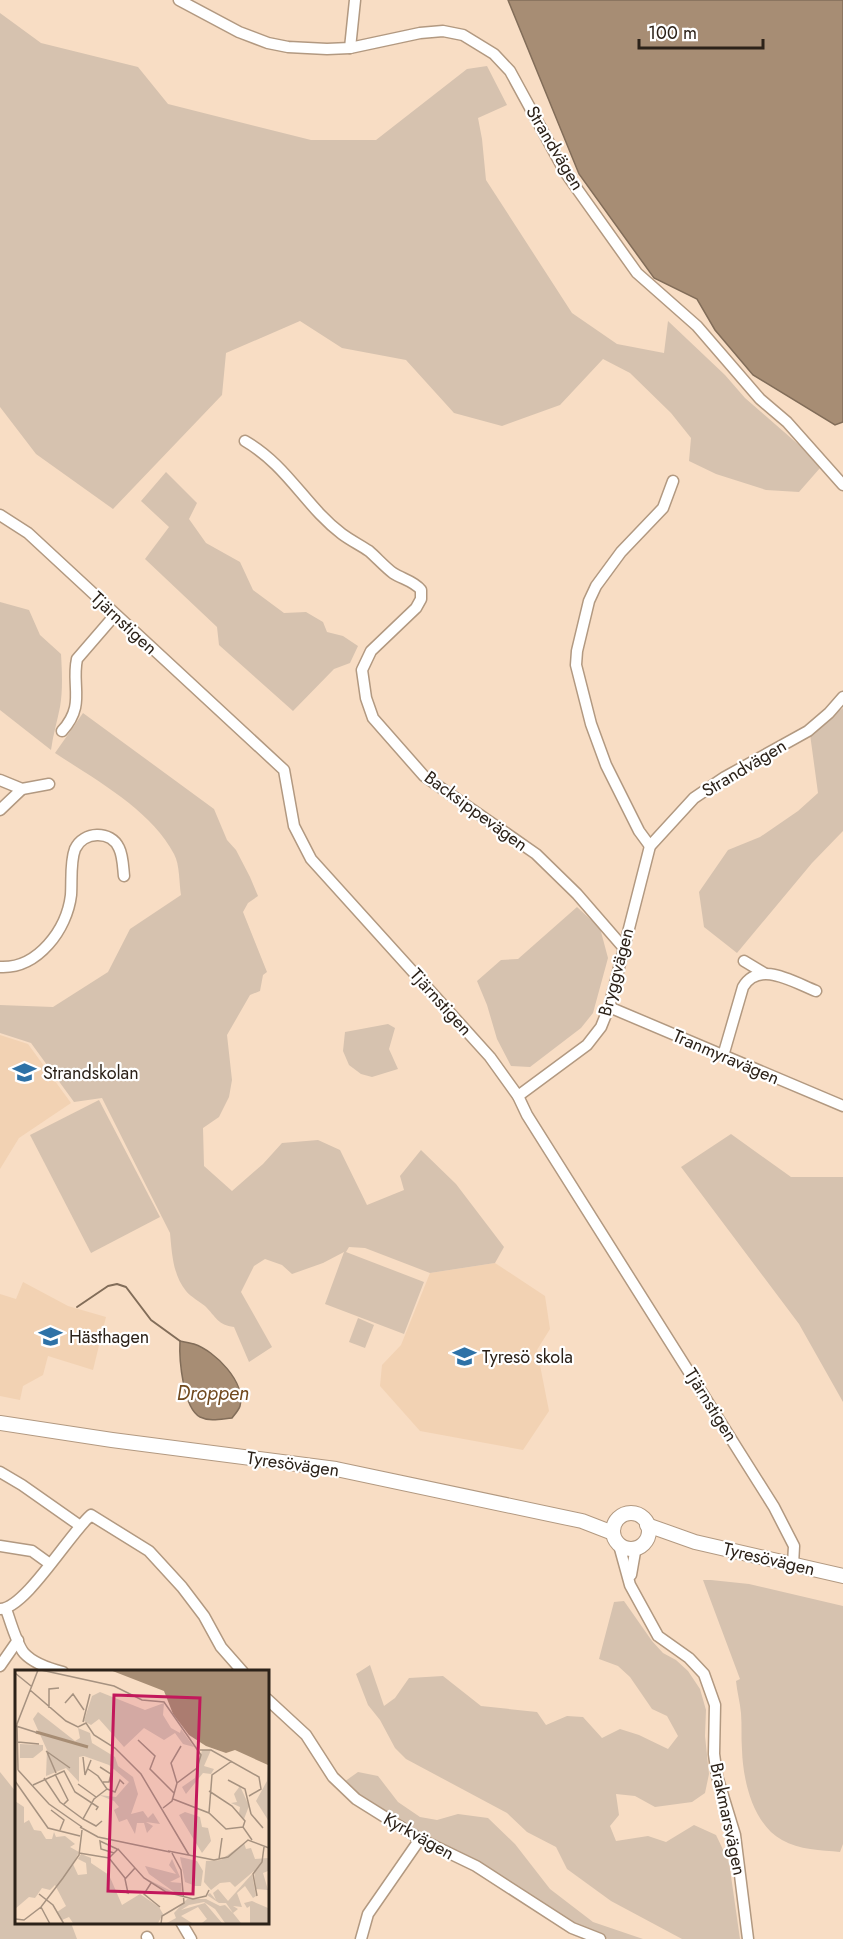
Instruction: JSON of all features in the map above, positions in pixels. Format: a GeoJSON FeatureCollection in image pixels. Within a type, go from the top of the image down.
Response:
{"type":"FeatureCollection","features":[{"type":"Feature","properties":{"kind":"main road","name":"Tyresövägen"},"geometry":{"type":"LineString","coordinates":[[0,1423],[336,1469],[582,1521],[617,1519],[625,1514],[634,1514],[640,1516],[647,1525],[695,1542],[843,1576]]}},
{"type":"Feature","properties":{"kind":"main road"},"geometry":{"type":"LineString","coordinates":[[616,1539],[613,1527],[617,1519]]}},
{"type":"Feature","properties":{"kind":"main road","name":"Tyresövägen"},"geometry":{"type":"LineString","coordinates":[[582,1521],[616,1539],[628,1549],[660,1540],[695,1542]]}},
{"type":"Feature","properties":{"kind":"main road"},"geometry":{"type":"LineString","coordinates":[[642,1544],[648,1535],[647,1525]]}},
{"type":"Feature","properties":{"kind":"street","name":"Strandvägen"},"geometry":{"type":"LineString","coordinates":[[179,0],[239,32],[268,43],[304,49],[350,48],[442,31],[463,35],[494,54],[510,71],[565,171],[638,273],[697,326],[760,399],[787,422],[843,485]]}},
{"type":"Feature","properties":{"kind":"street"},"geometry":{"type":"LineString","coordinates":[[350,48],[355,0]]}},
{"type":"Feature","properties":{"kind":"street","name":"Backsippevägen"},"geometry":{"type":"LineString","coordinates":[[245,441],[280,468],[342,534],[421,590],[421,599],[416,608],[371,651],[362,670],[366,698],[374,718],[424,776],[536,854],[577,894],[623,947]]}},
{"type":"Feature","properties":{"kind":"street"},"geometry":{"type":"LineString","coordinates":[[650,846],[639,831],[606,765],[576,665],[577,651],[589,601],[596,586],[621,552],[663,508],[673,481]]}},
{"type":"Feature","properties":{"kind":"street","name":"Tjärnstigen"},"geometry":{"type":"LineString","coordinates":[[0,515],[28,533],[284,770],[294,826],[311,859],[490,1057],[518,1096],[527,1114],[774,1507],[794,1546],[793,1565]]}},
{"type":"Feature","properties":{"kind":"street"},"geometry":{"type":"LineString","coordinates":[[62,731],[69,722],[76,702],[77,659],[115,615]]}},
{"type":"Feature","properties":{"kind":"street","name":"Strandvägen"},"geometry":{"type":"LineString","coordinates":[[650,846],[694,798],[725,777],[808,731],[843,697]]}},
{"type":"Feature","properties":{"kind":"street"},"geometry":{"type":"LineString","coordinates":[[0,780],[22,789],[49,784]]}},
{"type":"Feature","properties":{"kind":"street"},"geometry":{"type":"LineString","coordinates":[[0,810],[22,789]]}},
{"type":"Feature","properties":{"kind":"street"},"geometry":{"type":"LineString","coordinates":[[0,966],[15,965],[26,960],[46,947],[55,937],[68,909],[74,851],[87,837],[96,835],[108,837],[120,849],[124,876]]}},
{"type":"Feature","properties":{"kind":"street","name":"Bryggvägen"},"geometry":{"type":"LineString","coordinates":[[518,1096],[587,1046],[601,1027],[609,1007],[650,846]]}},
{"type":"Feature","properties":{"kind":"street"},"geometry":{"type":"LineString","coordinates":[[744,961],[764,973],[816,991]]}},
{"type":"Feature","properties":{"kind":"street"},"geometry":{"type":"LineString","coordinates":[[723,1056],[743,987],[747,980],[755,974],[764,973]]}},
{"type":"Feature","properties":{"kind":"street","name":"Tranmyravägen"},"geometry":{"type":"LineString","coordinates":[[609,1007],[843,1106]]}},
{"type":"Feature","properties":{"kind":"street"},"geometry":{"type":"LineString","coordinates":[[0,1472],[80,1525]]}},
{"type":"Feature","properties":{"kind":"street"},"geometry":{"type":"LineString","coordinates":[[55,1670],[24,1653],[3,1609],[17,1601],[80,1525],[91,1515],[148,1551],[182,1587],[204,1616],[221,1647],[241,1670]]}},
{"type":"Feature","properties":{"kind":"street","name":"Brakmarsvägen"},"geometry":{"type":"LineString","coordinates":[[616,1539],[630,1585],[658,1636],[689,1658],[704,1674],[715,1705],[714,1754],[717,1776],[735,1835],[748,1939]]}},
{"type":"Feature","properties":{"kind":"street"},"geometry":{"type":"LineString","coordinates":[[630,1585],[635,1552],[642,1544]]}},
{"type":"Feature","properties":{"kind":"street"},"geometry":{"type":"LineString","coordinates":[[0,1546],[32,1551],[50,1564]]}},
{"type":"Feature","properties":{"kind":"street"},"geometry":{"type":"LineString","coordinates":[[0,1666],[18,1640]]}},
{"type":"Feature","properties":{"kind":"street","name":"Kyrkvägen"},"geometry":{"type":"LineString","coordinates":[[268,1700],[306,1735],[333,1777],[356,1799],[420,1839],[476,1866],[572,1928],[600,1939]]}},
{"type":"Feature","properties":{"kind":"street"},"geometry":{"type":"LineString","coordinates":[[362,1939],[368,1914],[420,1839]]}},
{"type":"Feature","properties":{"kind":"street"},"geometry":{"type":"LineString","coordinates":[[182,1924],[190,1939]]}},
{"type":"Feature","properties":{"kind":"shaded area"},"geometry":{"type":"Polygon","coordinates":[[[0,13],[41,43],[138,67],[168,104],[311,140],[376,140],[467,69],[487,66],[507,105],[478,118],[486,180],[572,313],[617,344],[664,353],[668,321],[725,375],[745,398],[799,445],[820,468],[799,492],[766,490],[716,474],[689,461],[691,438],[671,413],[630,373],[603,359],[560,405],[502,426],[454,413],[406,360],[342,348],[300,321],[226,353],[222,395],[113,509],[36,454],[0,407],[0,13]]]}},
{"type":"Feature","properties":{"kind":"shaded area"},"geometry":{"type":"Polygon","coordinates":[[[166,472],[197,503],[189,519],[206,543],[240,562],[253,590],[284,613],[306,612],[323,622],[327,632],[343,636],[358,646],[350,663],[334,669],[293,711],[219,645],[217,627],[145,559],[169,527],[141,501],[166,472]]]}},
{"type":"Feature","properties":{"kind":"shaded area"},"geometry":{"type":"Polygon","coordinates":[[[0,602],[29,610],[40,635],[61,654],[61,701],[51,750],[0,710],[0,602]]]}},
{"type":"Feature","properties":{"kind":"shaded area"},"geometry":{"type":"Polygon","coordinates":[[[843,708],[843,831],[812,863],[737,953],[704,927],[699,892],[728,850],[760,837],[798,811],[818,793],[810,734],[843,708]]]}},
{"type":"Feature","properties":{"kind":"shaded area"},"geometry":{"type":"Polygon","coordinates":[[[83,713],[214,809],[227,840],[236,850],[258,896],[248,903],[243,912],[267,972],[263,975],[260,991],[250,995],[227,1035],[232,1080],[229,1097],[219,1117],[203,1128],[204,1166],[232,1191],[263,1164],[282,1143],[318,1140],[340,1150],[367,1205],[404,1190],[400,1176],[421,1150],[456,1184],[504,1247],[495,1263],[430,1273],[365,1248],[349,1247],[346,1252],[424,1282],[404,1334],[325,1304],[344,1252],[323,1263],[292,1274],[282,1265],[265,1259],[254,1266],[241,1292],[272,1347],[249,1362],[234,1327],[215,1317],[188,1293],[178,1278],[170,1233],[102,1098],[74,1102],[31,1043],[0,1033],[0,1005],[53,1007],[108,972],[130,929],[181,895],[176,858],[164,838],[151,823],[105,785],[55,753],[83,713]]]}},
{"type":"Feature","properties":{"kind":"shaded area"},"geometry":{"type":"Polygon","coordinates":[[[577,907],[600,928],[608,958],[593,1013],[581,1028],[530,1067],[511,1066],[497,1039],[477,981],[501,960],[518,959],[577,907]]]}},
{"type":"Feature","properties":{"kind":"shaded area"},"geometry":{"type":"Polygon","coordinates":[[[388,1024],[395,1028],[389,1049],[398,1069],[372,1077],[361,1074],[349,1065],[343,1051],[345,1032],[388,1024]]]}},
{"type":"Feature","properties":{"kind":"shaded area","name":"Strandskolan"},"geometry":{"type":"Polygon","coordinates":[[[0,1035],[28,1044],[71,1103],[19,1138],[0,1169],[0,1035]]]}},
{"type":"Feature","properties":{"kind":"shaded area"},"geometry":{"type":"Polygon","coordinates":[[[99,1100],[160,1217],[91,1253],[30,1135],[99,1100]]]}},
{"type":"Feature","properties":{"kind":"shaded area"},"geometry":{"type":"Polygon","coordinates":[[[731,1134],[791,1177],[843,1177],[843,1402],[799,1324],[681,1167],[731,1134]]]}},
{"type":"Feature","properties":{"kind":"shaded area","name":"Tyresö skola"},"geometry":{"type":"Polygon","coordinates":[[[495,1263],[545,1296],[550,1329],[537,1350],[549,1411],[523,1450],[420,1431],[380,1386],[382,1365],[401,1345],[430,1273],[495,1263]]]}},
{"type":"Feature","properties":{"kind":"shaded area","name":"Hästhagen"},"geometry":{"type":"Polygon","coordinates":[[[23,1282],[68,1306],[106,1317],[93,1370],[48,1356],[43,1375],[23,1386],[20,1400],[0,1396],[0,1294],[16,1299],[23,1282]]]}},
{"type":"Feature","properties":{"kind":"shaded area"},"geometry":{"type":"Polygon","coordinates":[[[358,1318],[374,1325],[365,1348],[349,1342],[358,1318]]]}},
{"type":"Feature","properties":{"kind":"shaded area"},"geometry":{"type":"Polygon","coordinates":[[[703,1580],[749,1584],[843,1606],[843,1844],[840,1852],[810,1849],[782,1840],[772,1833],[757,1813],[747,1788],[743,1762],[741,1713],[736,1681],[740,1679],[703,1580]]]}},
{"type":"Feature","properties":{"kind":"shaded area"},"geometry":{"type":"Polygon","coordinates":[[[624,1601],[652,1641],[663,1653],[676,1660],[688,1671],[700,1689],[706,1710],[705,1736],[709,1774],[705,1793],[692,1802],[655,1807],[635,1796],[616,1794],[619,1815],[610,1826],[616,1841],[648,1836],[666,1842],[694,1825],[716,1835],[729,1862],[740,1939],[682,1939],[611,1901],[567,1869],[556,1847],[527,1832],[507,1813],[406,1759],[395,1748],[380,1720],[368,1705],[356,1674],[370,1665],[384,1706],[395,1698],[409,1678],[443,1676],[481,1706],[537,1712],[546,1725],[567,1716],[583,1717],[602,1738],[620,1729],[668,1749],[678,1736],[667,1716],[652,1709],[630,1677],[618,1666],[599,1659],[614,1602],[624,1601]]]}},
{"type":"Feature","properties":{"kind":"shaded area"},"geometry":{"type":"Polygon","coordinates":[[[0,1772],[15,1791],[15,1924],[71,1924],[77,1939],[0,1939],[0,1772]]]}},
{"type":"Feature","properties":{"kind":"shaded area"},"geometry":{"type":"Polygon","coordinates":[[[358,1772],[378,1776],[398,1802],[420,1817],[437,1820],[458,1814],[488,1818],[515,1844],[550,1889],[593,1922],[643,1939],[608,1939],[575,1925],[476,1861],[360,1798],[344,1782],[358,1772]]]}},
{"type":"Feature","properties":{"kind":"water"},"geometry":{"type":"Polygon","coordinates":[[[508,0],[843,0],[843,422],[835,425],[753,375],[715,330],[697,299],[654,278],[579,174],[508,0]]]}},
{"type":"Feature","properties":{"kind":"water","name":"Droppen"},"geometry":{"type":"Polygon","coordinates":[[[180,1341],[194,1344],[211,1353],[234,1378],[241,1397],[239,1408],[232,1418],[208,1419],[194,1412],[183,1382],[180,1341]]]}},
{"type":"Feature","properties":{"kind":"waterway"},"geometry":{"type":"LineString","coordinates":[[77,1307],[108,1286],[117,1284],[126,1287],[151,1320],[180,1341]]}},
{"type":"Feature","properties":{"kind":"place","name":"Strandskolan"},"geometry":{"type":"Point","coordinates":[25,1073]}},
{"type":"Feature","properties":{"kind":"place","name":"Hästhagen"},"geometry":{"type":"Point","coordinates":[51,1337]}},
{"type":"Feature","properties":{"kind":"place","name":"Tyresö skola"},"geometry":{"type":"Point","coordinates":[464,1357]}}]}
